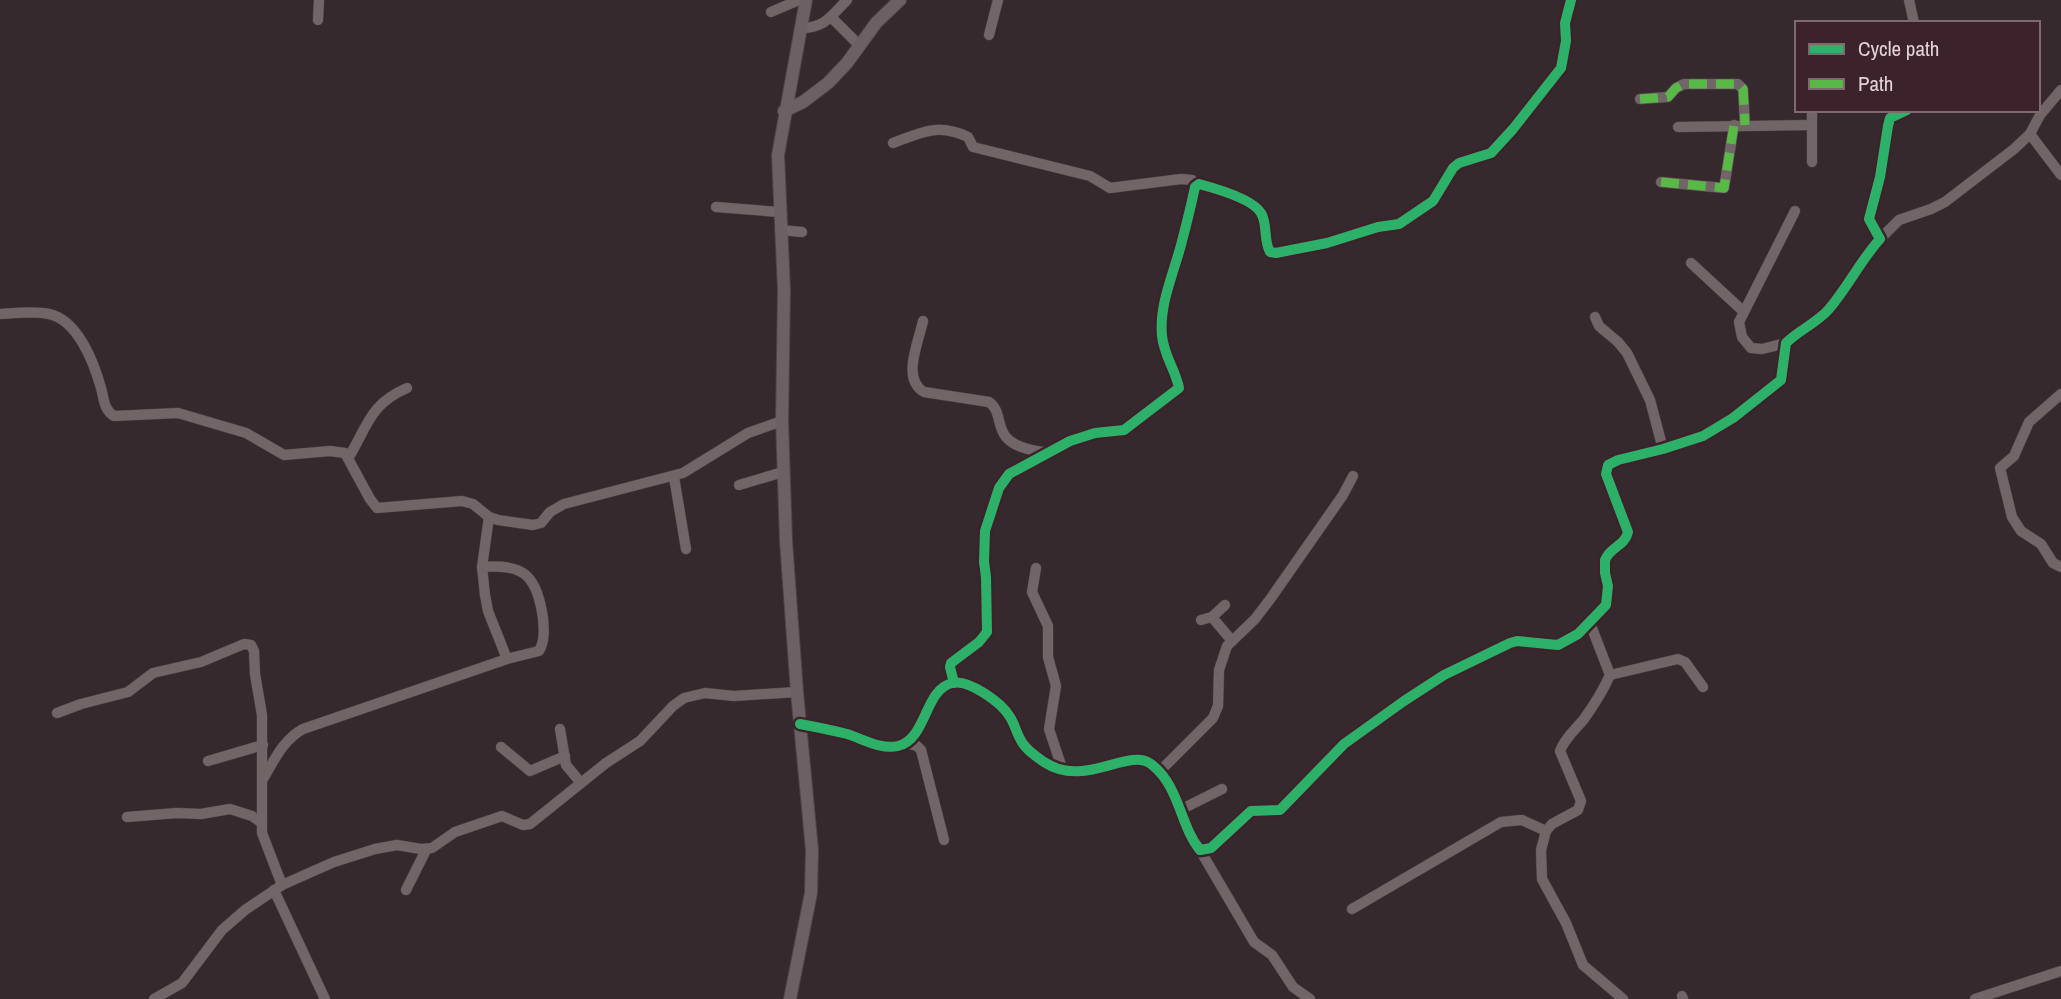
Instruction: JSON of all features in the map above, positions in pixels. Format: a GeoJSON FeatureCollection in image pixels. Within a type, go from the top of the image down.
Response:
{"type":"FeatureCollection","features":[{"type":"Feature","properties":{"kind":"main road"},"geometry":{"type":"LineString","coordinates":[[790,999],[812,883],[810,817],[795,672],[783,472],[784,290],[778,155],[806,0]]}},
{"type":"Feature","properties":{"kind":"main road"},"geometry":{"type":"LineString","coordinates":[[784,111],[823,88],[847,62],[876,23],[900,0]]}},
{"type":"Feature","properties":{"kind":"street"},"geometry":{"type":"LineString","coordinates":[[318,20],[319,0]]}},
{"type":"Feature","properties":{"kind":"street"},"geometry":{"type":"LineString","coordinates":[[771,12],[799,0]]}},
{"type":"Feature","properties":{"kind":"street"},"geometry":{"type":"LineString","coordinates":[[801,28],[817,27],[847,0]]}},
{"type":"Feature","properties":{"kind":"street"},"geometry":{"type":"LineString","coordinates":[[989,35],[998,0]]}},
{"type":"Feature","properties":{"kind":"street"},"geometry":{"type":"LineString","coordinates":[[893,143],[933,128],[968,137],[973,147],[1090,176],[1110,188],[1192,180],[1239,198],[1259,210],[1266,246],[1270,252],[1328,243],[1378,227],[1399,225],[1433,201],[1453,168],[1459,163],[1490,152],[1498,145],[1556,77],[1564,56],[1565,23],[1571,0]]}},
{"type":"Feature","properties":{"kind":"street"},"geometry":{"type":"LineString","coordinates":[[1909,0],[1914,21]]}},
{"type":"Feature","properties":{"kind":"street"},"geometry":{"type":"LineString","coordinates":[[831,17],[859,45]]}},
{"type":"Feature","properties":{"kind":"street"},"geometry":{"type":"LineString","coordinates":[[1640,99],[1668,97],[1684,84],[1738,84],[1743,89],[1739,125],[1724,188],[1661,182]]}},
{"type":"Feature","properties":{"kind":"street"},"geometry":{"type":"LineString","coordinates":[[1795,211],[1740,322],[1742,337],[1751,348],[1762,349],[1786,343],[1829,310],[1853,279],[1861,261],[1892,225],[1905,216],[1931,209],[1953,196],[2014,149],[2030,134],[2040,115],[2061,90]]}},
{"type":"Feature","properties":{"kind":"street"},"geometry":{"type":"LineString","coordinates":[[1812,112],[1812,162]]}},
{"type":"Feature","properties":{"kind":"street"},"geometry":{"type":"LineString","coordinates":[[1880,239],[1869,219],[1880,177],[1889,114]]}},
{"type":"Feature","properties":{"kind":"street"},"geometry":{"type":"LineString","coordinates":[[1678,127],[1811,125]]}},
{"type":"Feature","properties":{"kind":"street"},"geometry":{"type":"LineString","coordinates":[[2030,134],[2061,175]]}},
{"type":"Feature","properties":{"kind":"street"},"geometry":{"type":"LineString","coordinates":[[954,683],[951,663],[979,642],[987,632],[985,531],[999,488],[1009,474],[1083,436],[1124,430],[1179,388],[1165,349],[1162,316],[1197,184]]}},
{"type":"Feature","properties":{"kind":"street"},"geometry":{"type":"LineString","coordinates":[[716,207],[779,212]]}},
{"type":"Feature","properties":{"kind":"street"},"geometry":{"type":"LineString","coordinates":[[780,230],[802,235],[803,219]]}},
{"type":"Feature","properties":{"kind":"street"},"geometry":{"type":"LineString","coordinates":[[1691,263],[1744,312]]}},
{"type":"Feature","properties":{"kind":"street"},"geometry":{"type":"LineString","coordinates":[[0,314],[48,314],[59,317],[68,324],[93,365],[107,410],[114,416],[178,412],[246,433],[284,455],[330,451],[345,453],[377,508],[461,501],[473,504],[489,517],[522,524],[538,524],[559,506],[674,477],[748,433],[782,421]]}},
{"type":"Feature","properties":{"kind":"street"},"geometry":{"type":"LineString","coordinates":[[1595,317],[1599,326],[1627,353],[1650,400],[1663,449]]}},
{"type":"Feature","properties":{"kind":"street"},"geometry":{"type":"LineString","coordinates":[[923,321],[912,373],[918,388],[989,402],[995,407],[1006,438],[1020,446],[1048,453]]}},
{"type":"Feature","properties":{"kind":"street"},"geometry":{"type":"LineString","coordinates":[[1200,850],[1211,848],[1251,811],[1280,810],[1344,744],[1444,676],[1510,643],[1529,642],[1551,646],[1564,643],[1578,634],[1606,605],[1607,555],[1622,544],[1628,532],[1606,474],[1608,465],[1690,441],[1716,429],[1778,383],[1782,376],[1786,343]]}},
{"type":"Feature","properties":{"kind":"street"},"geometry":{"type":"LineString","coordinates":[[349,457],[378,406],[388,397],[407,388]]}},
{"type":"Feature","properties":{"kind":"street"},"geometry":{"type":"LineString","coordinates":[[2061,394],[2029,422],[2014,456],[2000,468],[2012,517],[2021,531],[2041,544],[2053,563],[2061,567]]}},
{"type":"Feature","properties":{"kind":"street"},"geometry":{"type":"LineString","coordinates":[[739,485],[783,472]]}},
{"type":"Feature","properties":{"kind":"street"},"geometry":{"type":"LineString","coordinates":[[1159,772],[1213,718],[1217,706],[1219,670],[1225,650],[1271,598],[1343,495],[1353,476]]}},
{"type":"Feature","properties":{"kind":"street"},"geometry":{"type":"LineString","coordinates":[[674,477],[686,549]]}},
{"type":"Feature","properties":{"kind":"street"},"geometry":{"type":"LineString","coordinates":[[489,517],[481,567],[488,611],[507,659]]}},
{"type":"Feature","properties":{"kind":"street"},"geometry":{"type":"LineString","coordinates":[[261,782],[290,736],[303,729],[507,659],[539,651],[542,648],[544,629],[535,583],[523,574],[500,565],[481,567]]}},
{"type":"Feature","properties":{"kind":"street"},"geometry":{"type":"LineString","coordinates":[[1036,568],[1032,592],[1048,626],[1048,657],[1056,687],[1049,729],[1063,771]]}},
{"type":"Feature","properties":{"kind":"street"},"geometry":{"type":"LineString","coordinates":[[1225,605],[1207,618],[1232,641]]}},
{"type":"Feature","properties":{"kind":"street"},"geometry":{"type":"LineString","coordinates":[[1590,622],[1609,675],[1604,689],[1560,751],[1581,801],[1578,810],[1552,824],[1546,831],[1541,861],[1544,886],[1566,923],[1583,965],[1623,999]]}},
{"type":"Feature","properties":{"kind":"street"},"geometry":{"type":"LineString","coordinates":[[57,713],[128,692],[153,673],[201,662],[248,644],[254,651],[262,715],[262,833],[278,888],[325,999]]}},
{"type":"Feature","properties":{"kind":"street"},"geometry":{"type":"LineString","coordinates":[[1609,675],[1678,659],[1685,662],[1703,687]]}},
{"type":"Feature","properties":{"kind":"street"},"geometry":{"type":"LineString","coordinates":[[800,724],[886,746],[897,746],[905,743],[941,690],[954,683],[970,686],[1001,706],[1009,715],[1025,747],[1046,764],[1063,771],[1090,771],[1142,759],[1159,772],[1182,809],[1189,834],[1254,942],[1272,955],[1293,987],[1310,999]]}},
{"type":"Feature","properties":{"kind":"street"},"geometry":{"type":"LineString","coordinates":[[154,999],[182,983],[222,930],[278,888],[334,862],[375,849],[397,845],[426,849],[438,845],[449,835],[466,827],[504,816],[526,825],[535,821],[577,779],[640,741],[684,698],[705,693],[734,696],[797,692]]}},
{"type":"Feature","properties":{"kind":"street"},"geometry":{"type":"LineString","coordinates":[[560,729],[566,765],[577,779]]}},
{"type":"Feature","properties":{"kind":"street"},"geometry":{"type":"LineString","coordinates":[[905,743],[921,750],[944,840]]}},
{"type":"Feature","properties":{"kind":"street"},"geometry":{"type":"LineString","coordinates":[[208,761],[263,745]]}},
{"type":"Feature","properties":{"kind":"street"},"geometry":{"type":"LineString","coordinates":[[501,747],[530,771],[565,756]]}},
{"type":"Feature","properties":{"kind":"street"},"geometry":{"type":"LineString","coordinates":[[1182,809],[1222,789]]}},
{"type":"Feature","properties":{"kind":"street"},"geometry":{"type":"LineString","coordinates":[[127,817],[201,814],[230,809],[252,816],[262,823]]}},
{"type":"Feature","properties":{"kind":"street"},"geometry":{"type":"LineString","coordinates":[[1352,909],[1502,822],[1522,820],[1546,831]]}},
{"type":"Feature","properties":{"kind":"street"},"geometry":{"type":"LineString","coordinates":[[406,890],[426,849]]}},
{"type":"Feature","properties":{"kind":"street"},"geometry":{"type":"LineString","coordinates":[[1975,999],[2061,971]]}},
{"type":"Feature","properties":{"kind":"marked path"},"geometry":{"type":"LineString","coordinates":[[1640,99],[1668,97],[1684,84],[1738,84],[1743,89],[1745,125]]}},
{"type":"Feature","properties":{"kind":"marked path"},"geometry":{"type":"LineString","coordinates":[[1661,182],[1724,188],[1734,125]]}},
{"type":"Feature","properties":{"kind":"cycle path"},"geometry":{"type":"LineString","coordinates":[[954,683],[951,663],[979,642],[987,632],[985,531],[999,488],[1009,474],[1070,441],[1095,433],[1124,430],[1179,388],[1163,343],[1162,324],[1165,301],[1195,187],[1199,184],[1223,191],[1257,208],[1263,217],[1270,252],[1327,243],[1378,227],[1399,224],[1433,201],[1453,168],[1459,163],[1491,153],[1561,68],[1566,41],[1565,23],[1571,0]]}},
{"type":"Feature","properties":{"kind":"cycle path"},"geometry":{"type":"LineString","coordinates":[[800,724],[847,734],[879,745],[898,746],[915,734],[930,704],[943,687],[959,683],[976,688],[1000,705],[1010,717],[1026,748],[1044,762],[1059,769],[1090,770],[1130,760],[1151,764],[1168,783],[1200,850],[1211,848],[1251,811],[1280,810],[1344,744],[1444,675],[1517,641],[1558,645],[1578,634],[1606,605],[1608,586],[1605,560],[1628,532],[1606,474],[1608,465],[1703,436],[1733,418],[1781,380],[1786,343],[1829,309],[1880,239],[1869,219],[1880,177],[1890,118],[1903,112]]}}]}
